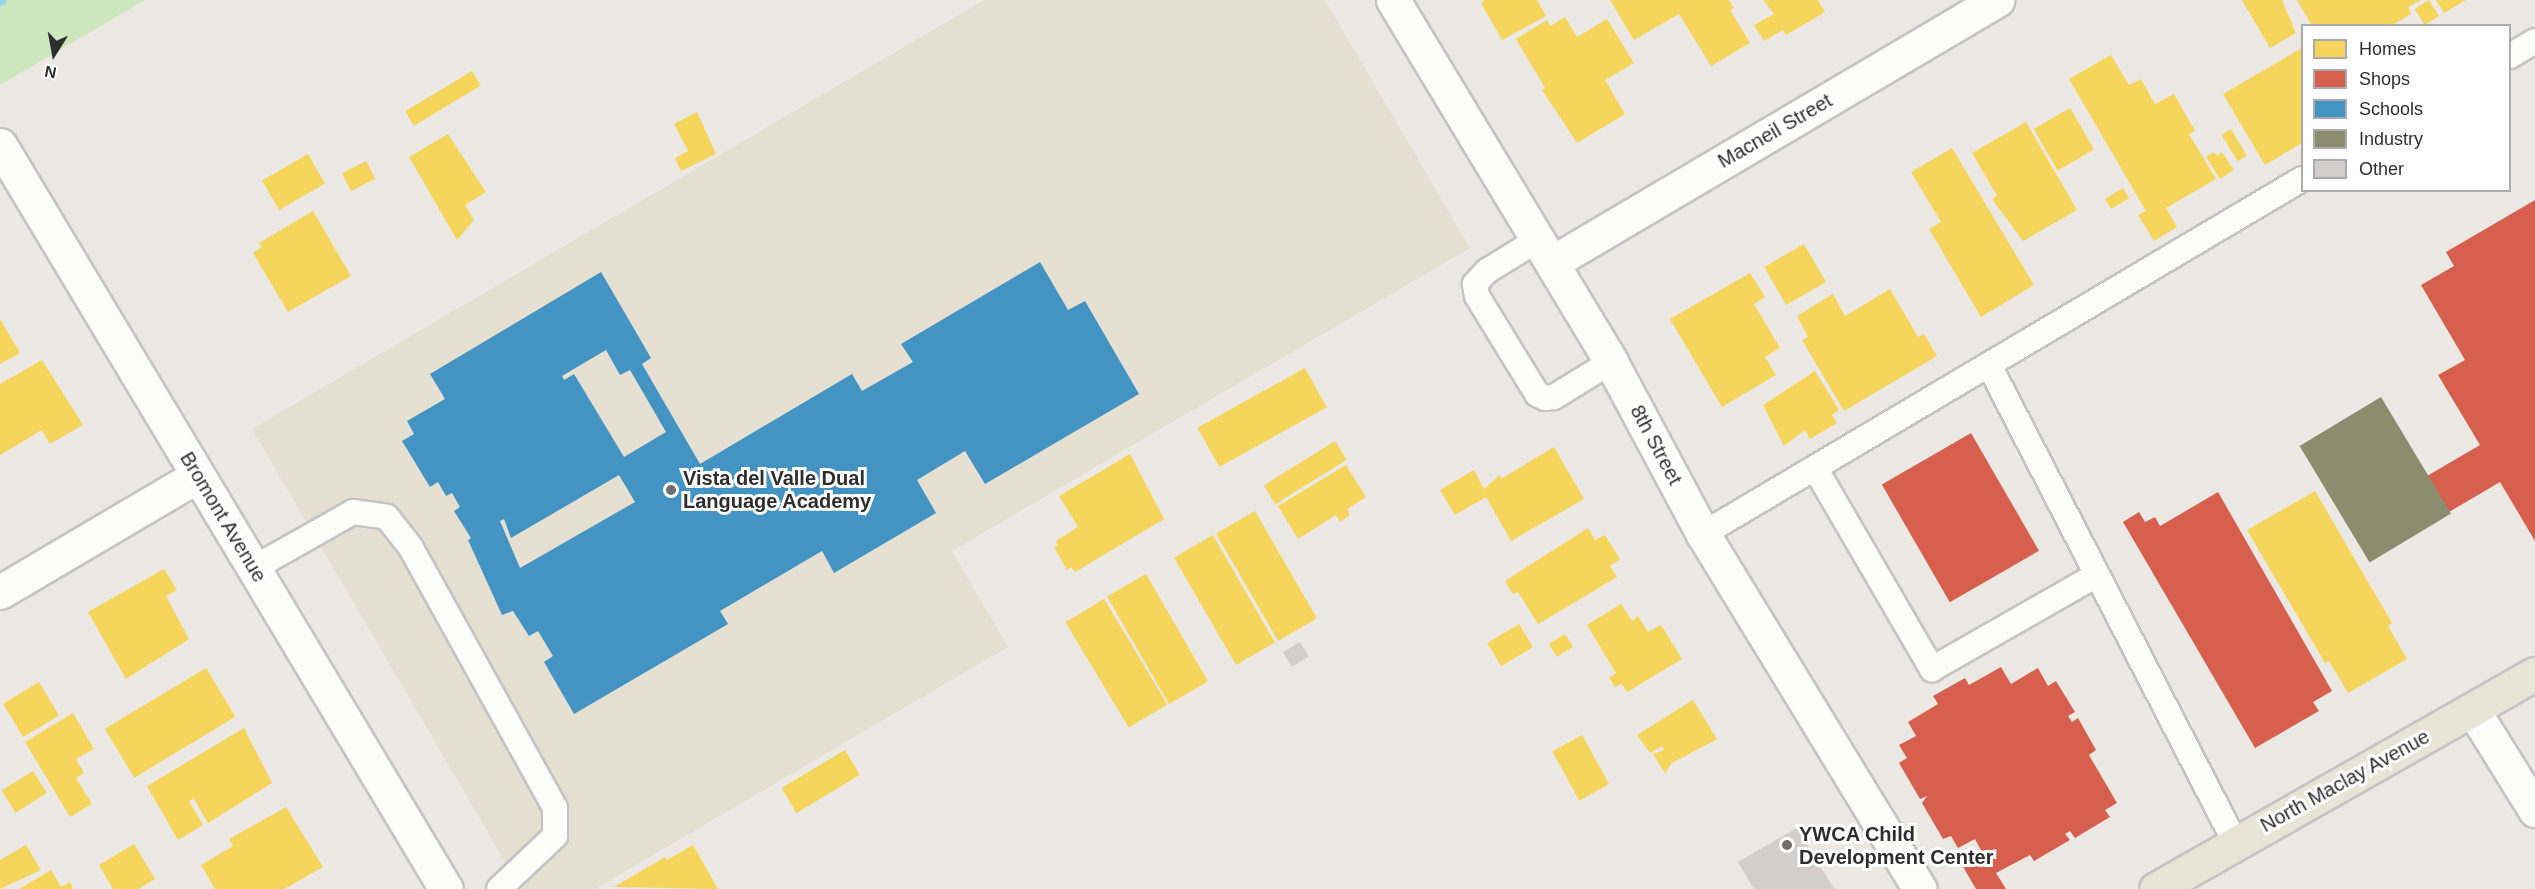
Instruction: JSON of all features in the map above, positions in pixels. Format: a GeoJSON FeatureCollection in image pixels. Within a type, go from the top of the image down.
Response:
{"type":"FeatureCollection","features":[{"type":"Feature","properties":{"kind":"main road","name":"North Maclay Avenue"},"geometry":{"type":"LineString","coordinates":[[2156,889],[2235,842],[2535,674]]}},
{"type":"Feature","properties":{"kind":"street","name":"8th Street"},"geometry":{"type":"LineString","coordinates":[[1393,0],[1546,250],[1611,362],[1703,534],[1920,889]]}},
{"type":"Feature","properties":{"kind":"street","name":"Macneil Street"},"geometry":{"type":"LineString","coordinates":[[1546,250],[1997,0]]}},
{"type":"Feature","properties":{"kind":"street","name":"Bromont Avenue"},"geometry":{"type":"LineString","coordinates":[[0,146],[447,889]]}},
{"type":"Feature","properties":{"kind":"street"},"geometry":{"type":"LineString","coordinates":[[0,592],[197,476]]}},
{"type":"Feature","properties":{"kind":"street"},"geometry":{"type":"LineString","coordinates":[[2473,710],[2535,810]]}},
{"type":"Feature","properties":{"kind":"lane"},"geometry":{"type":"LineString","coordinates":[[2511,55],[2535,41]]}},
{"type":"Feature","properties":{"kind":"lane"},"geometry":{"type":"LineString","coordinates":[[1703,534],[2301,180]]}},
{"type":"Feature","properties":{"kind":"lane"},"geometry":{"type":"LineString","coordinates":[[1546,250],[1487,271],[1475,284],[1477,296],[1537,394],[1545,398],[1554,397],[1611,362]]}},
{"type":"Feature","properties":{"kind":"lane"},"geometry":{"type":"LineString","coordinates":[[1989,365],[2235,842]]}},
{"type":"Feature","properties":{"kind":"lane"},"geometry":{"type":"LineString","coordinates":[[1815,468],[1932,669],[2097,574]]}},
{"type":"Feature","properties":{"kind":"lane"},"geometry":{"type":"LineString","coordinates":[[254,568],[353,512],[387,517],[411,548],[555,808],[555,836],[499,889]]}},
{"type":"Feature","properties":{"kind":"shaded area","name":"Vista del Valle Dual Language Academy"},"geometry":{"type":"Polygon","coordinates":[[[984,0],[1325,0],[1470,248],[952,551],[1008,647],[595,889],[521,889],[252,429],[984,0]]]}},
{"type":"Feature","properties":{"kind":"green space"},"geometry":{"type":"Polygon","coordinates":[[[0,0],[145,0],[0,85],[0,0]]]}},
{"type":"Feature","properties":{"kind":"building: Homes"},"geometry":{"type":"Polygon","coordinates":[[[1485,0],[1537,0],[1546,16],[1502,40],[1481,3],[1485,0]]]}},
{"type":"Feature","properties":{"kind":"building: Homes"},"geometry":{"type":"Polygon","coordinates":[[[1610,0],[1729,0],[1734,8],[1730,10],[1750,43],[1711,66],[1679,14],[1634,40],[1610,0]]]}},
{"type":"Feature","properties":{"kind":"building: Homes"},"geometry":{"type":"Polygon","coordinates":[[[1763,0],[1818,0],[1825,12],[1786,35],[1783,30],[1764,41],[1754,25],[1774,14],[1763,0]]]}},
{"type":"Feature","properties":{"kind":"building: Homes"},"geometry":{"type":"Polygon","coordinates":[[[2242,0],[2282,0],[2296,33],[2270,48],[2242,0]]]}},
{"type":"Feature","properties":{"kind":"building: Homes"},"geometry":{"type":"Polygon","coordinates":[[[2297,0],[2421,0],[2408,7],[2411,14],[2394,24],[2311,24],[2297,0]]]}},
{"type":"Feature","properties":{"kind":"building: Homes"},"geometry":{"type":"Polygon","coordinates":[[[2429,0],[2439,16],[2424,24],[2415,9],[2429,0]]]}},
{"type":"Feature","properties":{"kind":"building: Homes"},"geometry":{"type":"Polygon","coordinates":[[[2436,0],[2466,0],[2444,13],[2436,0]]]}},
{"type":"Feature","properties":{"kind":"building: Homes"},"geometry":{"type":"Polygon","coordinates":[[[1565,17],[1577,37],[1607,19],[1634,63],[1605,80],[1625,114],[1577,143],[1542,90],[1545,88],[1516,39],[1547,20],[1550,26],[1565,17]]]}},
{"type":"Feature","properties":{"kind":"building: Homes"},"geometry":{"type":"Polygon","coordinates":[[[2301,49],[2301,144],[2265,165],[2223,94],[2301,49]]]}},
{"type":"Feature","properties":{"kind":"building: Homes"},"geometry":{"type":"Polygon","coordinates":[[[2111,55],[2129,85],[2141,79],[2155,104],[2174,94],[2195,131],[2189,134],[2216,179],[2166,208],[2177,227],[2154,241],[2138,215],[2146,211],[2069,79],[2111,55]]]}},
{"type":"Feature","properties":{"kind":"building: Homes"},"geometry":{"type":"Polygon","coordinates":[[[472,71],[481,86],[414,126],[405,111],[472,71]]]}},
{"type":"Feature","properties":{"kind":"building: Homes"},"geometry":{"type":"Polygon","coordinates":[[[2070,108],[2094,150],[2058,171],[2034,129],[2070,108]]]}},
{"type":"Feature","properties":{"kind":"building: Homes"},"geometry":{"type":"Polygon","coordinates":[[[697,112],[716,154],[681,171],[675,158],[688,151],[674,124],[697,112]]]}},
{"type":"Feature","properties":{"kind":"building: Homes"},"geometry":{"type":"Polygon","coordinates":[[[2026,122],[2077,210],[2023,241],[1992,199],[1997,196],[1972,153],[2026,122]]]}},
{"type":"Feature","properties":{"kind":"building: Homes"},"geometry":{"type":"Polygon","coordinates":[[[2231,129],[2247,156],[2238,161],[2222,135],[2231,129]]]}},
{"type":"Feature","properties":{"kind":"building: Homes"},"geometry":{"type":"Polygon","coordinates":[[[448,134],[486,192],[465,205],[474,220],[457,240],[409,157],[448,134]]]}},
{"type":"Feature","properties":{"kind":"building: Homes"},"geometry":{"type":"Polygon","coordinates":[[[1952,148],[2034,285],[1981,317],[1929,229],[1941,222],[1911,172],[1952,148]]]}},
{"type":"Feature","properties":{"kind":"building: Homes"},"geometry":{"type":"Polygon","coordinates":[[[2214,152],[2217,156],[2222,152],[2234,170],[2220,179],[2206,157],[2214,152]]]}},
{"type":"Feature","properties":{"kind":"building: Homes"},"geometry":{"type":"Polygon","coordinates":[[[308,154],[325,183],[279,210],[262,180],[308,154]]]}},
{"type":"Feature","properties":{"kind":"building: Homes"},"geometry":{"type":"Polygon","coordinates":[[[366,161],[375,179],[351,191],[342,173],[366,161]]]}},
{"type":"Feature","properties":{"kind":"building: Homes"},"geometry":{"type":"Polygon","coordinates":[[[2123,188],[2129,198],[2111,209],[2105,199],[2123,188]]]}},
{"type":"Feature","properties":{"kind":"building: Homes"},"geometry":{"type":"Polygon","coordinates":[[[313,211],[351,276],[288,312],[253,253],[262,247],[259,243],[313,211]]]}},
{"type":"Feature","properties":{"kind":"building: Homes"},"geometry":{"type":"Polygon","coordinates":[[[1804,244],[1826,282],[1786,305],[1764,267],[1804,244]]]}},
{"type":"Feature","properties":{"kind":"building: Homes"},"geometry":{"type":"Polygon","coordinates":[[[1750,273],[1765,297],[1754,304],[1780,348],[1765,357],[1776,375],[1722,407],[1670,319],[1750,273]]]}},
{"type":"Feature","properties":{"kind":"building: Homes"},"geometry":{"type":"Polygon","coordinates":[[[1890,289],[1918,337],[1924,334],[1937,356],[1844,411],[1802,340],[1808,337],[1797,316],[1833,294],[1845,316],[1890,289]]]}},
{"type":"Feature","properties":{"kind":"building: Homes"},"geometry":{"type":"Polygon","coordinates":[[[0,319],[20,353],[0,364],[0,319]]]}},
{"type":"Feature","properties":{"kind":"building: Homes"},"geometry":{"type":"Polygon","coordinates":[[[42,360],[83,425],[50,444],[42,430],[0,455],[0,384],[42,360]]]}},
{"type":"Feature","properties":{"kind":"building: Homes"},"geometry":{"type":"Polygon","coordinates":[[[1305,368],[1327,407],[1219,467],[1197,428],[1305,368]]]}},
{"type":"Feature","properties":{"kind":"building: Homes"},"geometry":{"type":"Polygon","coordinates":[[[1815,371],[1839,410],[1832,415],[1837,423],[1810,439],[1805,430],[1784,446],[1763,405],[1815,371]]]}},
{"type":"Feature","properties":{"kind":"building: Homes"},"geometry":{"type":"Polygon","coordinates":[[[1335,441],[1347,460],[1275,504],[1264,486],[1335,441]]]}},
{"type":"Feature","properties":{"kind":"building: Homes"},"geometry":{"type":"Polygon","coordinates":[[[1554,447],[1584,499],[1511,541],[1486,497],[1455,515],[1440,490],[1474,470],[1484,489],[1500,475],[1501,479],[1554,447]]]}},
{"type":"Feature","properties":{"kind":"building: Homes"},"geometry":{"type":"Polygon","coordinates":[[[1130,454],[1164,519],[1075,572],[1071,567],[1067,570],[1054,547],[1058,545],[1056,541],[1078,527],[1059,496],[1130,454]]]}},
{"type":"Feature","properties":{"kind":"building: Homes"},"geometry":{"type":"Polygon","coordinates":[[[1346,465],[1366,497],[1347,509],[1350,515],[1340,522],[1336,515],[1298,539],[1278,506],[1346,465]]]}},
{"type":"Feature","properties":{"kind":"building: Homes"},"geometry":{"type":"Polygon","coordinates":[[[2315,491],[2392,623],[2388,626],[2407,659],[2348,693],[2329,661],[2325,663],[2247,530],[2315,491]]]}},
{"type":"Feature","properties":{"kind":"building: Homes"},"geometry":{"type":"Polygon","coordinates":[[[1255,511],[1317,618],[1278,641],[1216,534],[1255,511]]]}},
{"type":"Feature","properties":{"kind":"building: Homes"},"geometry":{"type":"Polygon","coordinates":[[[1588,528],[1595,540],[1605,535],[1620,559],[1610,566],[1617,577],[1538,624],[1518,592],[1513,594],[1505,581],[1588,528]]]}},
{"type":"Feature","properties":{"kind":"building: Homes"},"geometry":{"type":"Polygon","coordinates":[[[1213,535],[1275,642],[1236,665],[1174,558],[1213,535]]]}},
{"type":"Feature","properties":{"kind":"building: Homes"},"geometry":{"type":"Polygon","coordinates":[[[164,569],[177,590],[166,596],[189,639],[126,679],[88,612],[164,569]]]}},
{"type":"Feature","properties":{"kind":"building: Homes"},"geometry":{"type":"Polygon","coordinates":[[[1146,574],[1208,681],[1169,704],[1107,596],[1146,574]]]}},
{"type":"Feature","properties":{"kind":"building: Homes"},"geometry":{"type":"Polygon","coordinates":[[[1104,599],[1167,704],[1129,728],[1065,622],[1104,599]]]}},
{"type":"Feature","properties":{"kind":"building: Homes"},"geometry":{"type":"Polygon","coordinates":[[[1621,604],[1632,621],[1638,616],[1648,632],[1661,625],[1682,659],[1627,692],[1622,684],[1615,687],[1609,678],[1616,673],[1587,625],[1621,604]]]}},
{"type":"Feature","properties":{"kind":"building: Homes"},"geometry":{"type":"Polygon","coordinates":[[[1519,624],[1533,647],[1501,666],[1487,643],[1519,624]]]}},
{"type":"Feature","properties":{"kind":"building: Homes"},"geometry":{"type":"Polygon","coordinates":[[[1565,634],[1573,647],[1557,657],[1549,644],[1565,634]]]}},
{"type":"Feature","properties":{"kind":"building: Homes"},"geometry":{"type":"Polygon","coordinates":[[[206,668],[235,717],[134,778],[105,729],[206,668]]]}},
{"type":"Feature","properties":{"kind":"building: Homes"},"geometry":{"type":"Polygon","coordinates":[[[39,682],[59,715],[23,737],[3,704],[39,682]]]}},
{"type":"Feature","properties":{"kind":"building: Homes"},"geometry":{"type":"Polygon","coordinates":[[[1693,700],[1717,739],[1672,763],[1665,773],[1653,754],[1664,750],[1662,746],[1650,753],[1637,735],[1693,700]]]}},
{"type":"Feature","properties":{"kind":"building: Homes"},"geometry":{"type":"Polygon","coordinates":[[[73,713],[94,749],[76,759],[84,773],[76,778],[92,804],[70,817],[25,742],[73,713]]]}},
{"type":"Feature","properties":{"kind":"building: Homes"},"geometry":{"type":"Polygon","coordinates":[[[244,728],[272,783],[208,823],[194,799],[189,801],[203,825],[178,840],[147,786],[244,728]]]}},
{"type":"Feature","properties":{"kind":"building: Homes"},"geometry":{"type":"Polygon","coordinates":[[[1582,735],[1609,784],[1579,800],[1552,751],[1582,735]]]}},
{"type":"Feature","properties":{"kind":"building: Homes"},"geometry":{"type":"Polygon","coordinates":[[[845,750],[860,775],[797,813],[782,788],[845,750]]]}},
{"type":"Feature","properties":{"kind":"building: Homes"},"geometry":{"type":"Polygon","coordinates":[[[33,771],[47,793],[15,813],[2,791],[33,771]]]}},
{"type":"Feature","properties":{"kind":"building: Homes"},"geometry":{"type":"Polygon","coordinates":[[[286,807],[323,867],[284,889],[215,889],[201,865],[233,846],[229,839],[286,807]]]}},
{"type":"Feature","properties":{"kind":"building: Homes"},"geometry":{"type":"Polygon","coordinates":[[[134,844],[155,879],[138,889],[113,889],[99,865],[134,844]]]}},
{"type":"Feature","properties":{"kind":"building: Homes"},"geometry":{"type":"Polygon","coordinates":[[[26,845],[41,870],[0,889],[0,860],[26,845]]]}},
{"type":"Feature","properties":{"kind":"building: Homes"},"geometry":{"type":"Polygon","coordinates":[[[693,845],[718,889],[614,887],[665,857],[667,860],[693,845]]]}},
{"type":"Feature","properties":{"kind":"building: Homes"},"geometry":{"type":"Polygon","coordinates":[[[51,870],[61,887],[70,882],[73,889],[19,889],[51,870]]]}},
{"type":"Feature","properties":{"kind":"building: Shops"},"geometry":{"type":"Polygon","coordinates":[[[2535,200],[2535,541],[2500,482],[2449,512],[2427,476],[2480,445],[2438,375],[2465,360],[2421,285],[2454,266],[2446,252],[2535,200]]]}},
{"type":"Feature","properties":{"kind":"building: Shops"},"geometry":{"type":"Polygon","coordinates":[[[1971,433],[2039,551],[1950,602],[1882,484],[1971,433]]]}},
{"type":"Feature","properties":{"kind":"building: Shops"},"geometry":{"type":"Polygon","coordinates":[[[2218,492],[2332,691],[2313,702],[2319,711],[2255,748],[2123,522],[2139,512],[2145,522],[2155,517],[2160,526],[2218,492]]]}},
{"type":"Feature","properties":{"kind":"building: Shops"},"geometry":{"type":"Polygon","coordinates":[[[2001,667],[2011,684],[2038,668],[2048,686],[2056,681],[2075,712],[2068,716],[2072,722],[2078,718],[2096,750],[2089,755],[2117,803],[2105,810],[2110,817],[2075,838],[2070,831],[2065,834],[2070,840],[2034,861],[2030,855],[1996,873],[2006,889],[1976,889],[1962,865],[1983,854],[1975,839],[1958,848],[1951,836],[1943,839],[1922,803],[1927,796],[1920,799],[1899,763],[1907,758],[1899,745],[1916,736],[1908,722],[1938,704],[1933,696],[1965,678],[1969,685],[2001,667]]]}},
{"type":"Feature","properties":{"kind":"building: Schools"},"geometry":{"type":"Polygon","coordinates":[[[1040,262],[1068,310],[1085,301],[1139,394],[985,484],[965,451],[917,480],[936,513],[834,573],[822,551],[720,611],[728,624],[574,714],[544,662],[553,656],[538,631],[529,636],[513,611],[502,615],[468,540],[471,538],[454,511],[460,507],[452,493],[446,496],[438,482],[430,487],[402,441],[414,434],[407,421],[445,399],[430,374],[601,272],[651,358],[642,364],[700,464],[852,374],[862,391],[913,362],[901,344],[1040,262]],[[606,350],[562,376],[564,380],[574,374],[624,457],[666,432],[630,370],[620,375],[606,350]],[[619,475],[511,538],[504,519],[500,521],[520,568],[635,502],[619,475]]]}},
{"type":"Feature","properties":{"kind":"building: Industry"},"geometry":{"type":"Polygon","coordinates":[[[2381,397],[2451,514],[2370,563],[2300,446],[2381,397]]]}},
{"type":"Feature","properties":{"kind":"building: Other"},"geometry":{"type":"Polygon","coordinates":[[[1300,642],[1309,657],[1292,667],[1283,652],[1300,642]]]}},
{"type":"Feature","properties":{"kind":"building: Other","name":"YWCA Child Development Center"},"geometry":{"type":"Polygon","coordinates":[[[1797,828],[1834,889],[1754,889],[1738,862],[1797,828]]]}},
{"type":"Feature","properties":{"kind":"place","name":"Vista del Valle Dual Language Academy"},"geometry":{"type":"Point","coordinates":[671,490]}},
{"type":"Feature","properties":{"kind":"place","name":"YWCA Child Development Center"},"geometry":{"type":"Point","coordinates":[1787,845]}}]}
